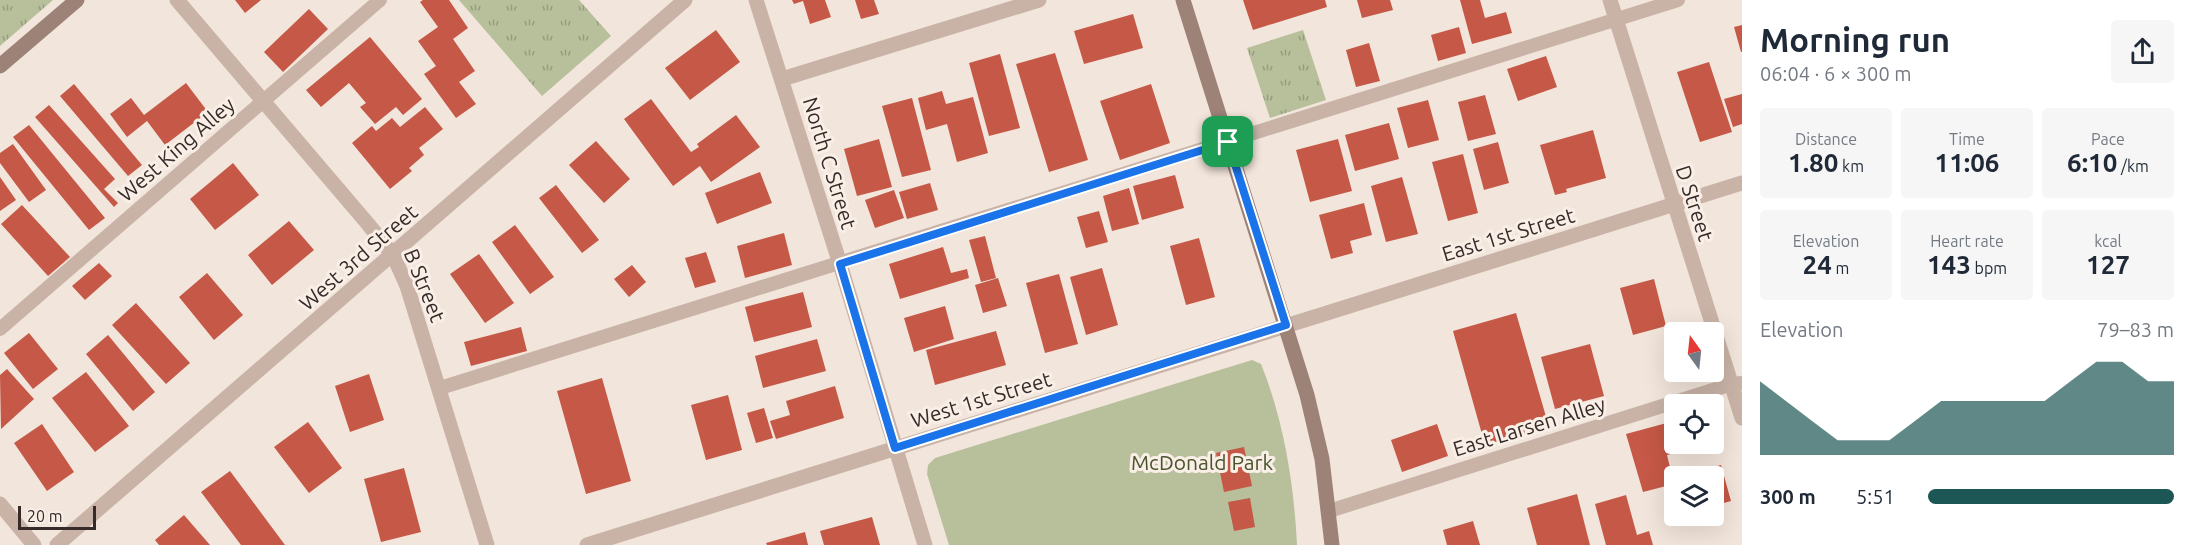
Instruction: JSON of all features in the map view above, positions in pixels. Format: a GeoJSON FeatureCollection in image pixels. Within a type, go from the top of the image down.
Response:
{"type":"FeatureCollection","features":[{"type":"Feature","properties":{"kind":"street"},"geometry":{"type":"LineString","coordinates":[[0,66],[77,0]]}},
{"type":"Feature","properties":{"kind":"street","name":"B Street"},"geometry":{"type":"LineString","coordinates":[[177,0],[393,255],[407,286],[487,545]]}},
{"type":"Feature","properties":{"kind":"street","name":"West 3rd Street"},"geometry":{"type":"LineString","coordinates":[[57,545],[685,0]]}},
{"type":"Feature","properties":{"kind":"street","name":"North C Street"},"geometry":{"type":"LineString","coordinates":[[756,0],[840,264],[925,545]]}},
{"type":"Feature","properties":{"kind":"street"},"geometry":{"type":"LineString","coordinates":[[782,79],[1039,0]]}},
{"type":"Feature","properties":{"kind":"street"},"geometry":{"type":"LineString","coordinates":[[1183,0],[1307,395],[1322,459],[1332,545]]}},
{"type":"Feature","properties":{"kind":"street","name":"D Street"},"geometry":{"type":"LineString","coordinates":[[1610,0],[1674,205],[1737,384],[1742,418]]}},
{"type":"Feature","properties":{"kind":"street","name":"East 1st Street"},"geometry":{"type":"LineString","coordinates":[[1286,325],[1742,183]]}},
{"type":"Feature","properties":{"kind":"street","name":"West 1st Street"},"geometry":{"type":"LineString","coordinates":[[587,545],[1286,325]]}},
{"type":"Feature","properties":{"kind":"street"},"geometry":{"type":"LineString","coordinates":[[0,504],[34,545]]}},
{"type":"Feature","properties":{"kind":"lane","name":"West King Alley"},"geometry":{"type":"LineString","coordinates":[[0,329],[380,0]]}},
{"type":"Feature","properties":{"kind":"lane"},"geometry":{"type":"LineString","coordinates":[[440,388],[1678,0]]}},
{"type":"Feature","properties":{"kind":"lane","name":"East Larsen Alley"},"geometry":{"type":"LineString","coordinates":[[1329,511],[1737,384]]}},
{"type":"Feature","properties":{"kind":"green space"},"geometry":{"type":"Polygon","coordinates":[[[0,0],[53,0],[0,46],[0,0]]]}},
{"type":"Feature","properties":{"kind":"green space"},"geometry":{"type":"Polygon","coordinates":[[[459,0],[579,0],[611,36],[542,96],[459,0]]]}},
{"type":"Feature","properties":{"kind":"green space"},"geometry":{"type":"Polygon","coordinates":[[[1303,30],[1326,100],[1270,118],[1247,48],[1303,30]]]}},
{"type":"Feature","properties":{"kind":"green space","name":"McDonald Park"},"geometry":{"type":"Polygon","coordinates":[[[1252,360],[1261,364],[1282,430],[1293,499],[1297,545],[949,545],[927,474],[928,465],[935,458],[1252,360]]]}},
{"type":"Feature","properties":{"kind":"building"},"geometry":{"type":"Polygon","coordinates":[[[235,0],[261,0],[245,13],[235,0]]]}},
{"type":"Feature","properties":{"kind":"building"},"geometry":{"type":"Polygon","coordinates":[[[449,0],[468,28],[453,39],[475,71],[459,82],[476,104],[456,118],[424,74],[436,66],[418,41],[438,27],[420,2],[449,0]]]}},
{"type":"Feature","properties":{"kind":"building"},"geometry":{"type":"Polygon","coordinates":[[[792,0],[825,0],[831,17],[810,24],[803,1],[794,4],[792,0]]]}},
{"type":"Feature","properties":{"kind":"building"},"geometry":{"type":"Polygon","coordinates":[[[855,0],[874,0],[879,14],[861,19],[855,0]]]}},
{"type":"Feature","properties":{"kind":"building"},"geometry":{"type":"Polygon","coordinates":[[[1243,0],[1325,0],[1327,7],[1253,30],[1243,0]]]}},
{"type":"Feature","properties":{"kind":"building"},"geometry":{"type":"Polygon","coordinates":[[[1357,0],[1390,0],[1393,10],[1362,18],[1357,0]]]}},
{"type":"Feature","properties":{"kind":"building"},"geometry":{"type":"Polygon","coordinates":[[[1460,0],[1480,0],[1485,18],[1506,12],[1512,33],[1472,44],[1460,0]]]}},
{"type":"Feature","properties":{"kind":"building"},"geometry":{"type":"Polygon","coordinates":[[[309,9],[328,29],[283,72],[264,52],[309,9]]]}},
{"type":"Feature","properties":{"kind":"building"},"geometry":{"type":"Polygon","coordinates":[[[1133,14],[1143,48],[1084,64],[1074,31],[1133,14]]]}},
{"type":"Feature","properties":{"kind":"building"},"geometry":{"type":"Polygon","coordinates":[[[1742,25],[1742,52],[1741,52],[1734,27],[1742,25]]]}},
{"type":"Feature","properties":{"kind":"building"},"geometry":{"type":"Polygon","coordinates":[[[1459,27],[1466,53],[1438,61],[1431,35],[1459,27]]]}},
{"type":"Feature","properties":{"kind":"building"},"geometry":{"type":"Polygon","coordinates":[[[716,30],[740,62],[690,100],[665,68],[716,30]]]}},
{"type":"Feature","properties":{"kind":"building"},"geometry":{"type":"Polygon","coordinates":[[[370,37],[422,99],[403,115],[396,107],[375,124],[360,107],[366,103],[349,83],[321,107],[306,90],[370,37]]]}},
{"type":"Feature","properties":{"kind":"building"},"geometry":{"type":"Polygon","coordinates":[[[1369,43],[1380,81],[1356,87],[1346,50],[1369,43]]]}},
{"type":"Feature","properties":{"kind":"building"},"geometry":{"type":"Polygon","coordinates":[[[1055,53],[1088,160],[1049,172],[1016,64],[1055,53]]]}},
{"type":"Feature","properties":{"kind":"building"},"geometry":{"type":"Polygon","coordinates":[[[1000,54],[1020,128],[989,136],[969,63],[1000,54]]]}},
{"type":"Feature","properties":{"kind":"building"},"geometry":{"type":"Polygon","coordinates":[[[1546,56],[1557,87],[1518,101],[1507,69],[1546,56]]]}},
{"type":"Feature","properties":{"kind":"building"},"geometry":{"type":"Polygon","coordinates":[[[1709,62],[1732,132],[1700,142],[1677,72],[1709,62]]]}},
{"type":"Feature","properties":{"kind":"building"},"geometry":{"type":"Polygon","coordinates":[[[186,83],[208,112],[165,145],[147,121],[127,137],[110,114],[131,98],[144,115],[186,83]]]}},
{"type":"Feature","properties":{"kind":"building"},"geometry":{"type":"Polygon","coordinates":[[[74,84],[142,165],[128,176],[60,96],[74,84]]]}},
{"type":"Feature","properties":{"kind":"building"},"geometry":{"type":"Polygon","coordinates":[[[1151,84],[1170,143],[1120,160],[1100,101],[1151,84]]]}},
{"type":"Feature","properties":{"kind":"building"},"geometry":{"type":"Polygon","coordinates":[[[942,91],[946,104],[973,97],[988,153],[957,162],[947,124],[926,130],[918,98],[942,91]]]}},
{"type":"Feature","properties":{"kind":"building"},"geometry":{"type":"Polygon","coordinates":[[[1742,94],[1742,124],[1733,127],[1724,99],[1742,94]]]}},
{"type":"Feature","properties":{"kind":"building"},"geometry":{"type":"Polygon","coordinates":[[[1485,95],[1496,134],[1468,141],[1458,102],[1485,95]]]}},
{"type":"Feature","properties":{"kind":"building"},"geometry":{"type":"Polygon","coordinates":[[[912,98],[931,170],[902,177],[882,106],[912,98]]]}},
{"type":"Feature","properties":{"kind":"building"},"geometry":{"type":"Polygon","coordinates":[[[651,99],[691,152],[699,147],[697,144],[736,115],[760,147],[711,182],[700,166],[673,186],[624,119],[651,99]]]}},
{"type":"Feature","properties":{"kind":"building"},"geometry":{"type":"Polygon","coordinates":[[[1428,100],[1439,140],[1408,148],[1397,108],[1428,100]]]}},
{"type":"Feature","properties":{"kind":"building"},"geometry":{"type":"Polygon","coordinates":[[[49,105],[115,179],[104,189],[118,203],[114,207],[35,117],[49,105]]]}},
{"type":"Feature","properties":{"kind":"building"},"geometry":{"type":"Polygon","coordinates":[[[425,107],[443,129],[419,148],[424,155],[409,168],[412,171],[390,189],[352,143],[372,126],[376,131],[392,118],[400,127],[425,107]]]}},
{"type":"Feature","properties":{"kind":"building"},"geometry":{"type":"Polygon","coordinates":[[[1389,123],[1399,159],[1355,171],[1345,135],[1389,123]]]}},
{"type":"Feature","properties":{"kind":"building"},"geometry":{"type":"Polygon","coordinates":[[[29,125],[105,218],[89,230],[13,137],[29,125]]]}},
{"type":"Feature","properties":{"kind":"building"},"geometry":{"type":"Polygon","coordinates":[[[1593,130],[1606,178],[1566,189],[1567,192],[1555,195],[1540,145],[1593,130]]]}},
{"type":"Feature","properties":{"kind":"building"},"geometry":{"type":"Polygon","coordinates":[[[879,139],[892,187],[857,196],[844,149],[879,139]]]}},
{"type":"Feature","properties":{"kind":"building"},"geometry":{"type":"Polygon","coordinates":[[[1338,139],[1352,191],[1310,202],[1296,150],[1338,139]]]}},
{"type":"Feature","properties":{"kind":"building"},"geometry":{"type":"Polygon","coordinates":[[[596,141],[630,179],[604,203],[569,165],[596,141]]]}},
{"type":"Feature","properties":{"kind":"building"},"geometry":{"type":"Polygon","coordinates":[[[1498,142],[1509,183],[1484,190],[1473,149],[1498,142]]]}},
{"type":"Feature","properties":{"kind":"building"},"geometry":{"type":"Polygon","coordinates":[[[13,144],[46,190],[29,202],[0,163],[0,153],[13,144]]]}},
{"type":"Feature","properties":{"kind":"building"},"geometry":{"type":"Polygon","coordinates":[[[1463,154],[1478,213],[1448,221],[1432,162],[1463,154]]]}},
{"type":"Feature","properties":{"kind":"building"},"geometry":{"type":"Polygon","coordinates":[[[233,163],[259,195],[215,230],[190,199],[233,163]]]}},
{"type":"Feature","properties":{"kind":"building"},"geometry":{"type":"Polygon","coordinates":[[[760,172],[772,203],[717,224],[705,193],[760,172]]]}},
{"type":"Feature","properties":{"kind":"building"},"geometry":{"type":"Polygon","coordinates":[[[1175,175],[1184,208],[1142,220],[1133,186],[1175,175]]]}},
{"type":"Feature","properties":{"kind":"building"},"geometry":{"type":"Polygon","coordinates":[[[0,177],[16,200],[0,211],[0,177]]]}},
{"type":"Feature","properties":{"kind":"building"},"geometry":{"type":"Polygon","coordinates":[[[1402,177],[1418,234],[1386,242],[1371,186],[1402,177]]]}},
{"type":"Feature","properties":{"kind":"building"},"geometry":{"type":"Polygon","coordinates":[[[930,183],[938,210],[907,219],[899,192],[930,183]]]}},
{"type":"Feature","properties":{"kind":"building"},"geometry":{"type":"Polygon","coordinates":[[[556,185],[599,240],[582,253],[539,198],[556,185]]]}},
{"type":"Feature","properties":{"kind":"building"},"geometry":{"type":"Polygon","coordinates":[[[1129,188],[1139,224],[1112,231],[1103,196],[1129,188]]]}},
{"type":"Feature","properties":{"kind":"building"},"geometry":{"type":"Polygon","coordinates":[[[894,190],[904,218],[875,228],[865,200],[894,190]]]}},
{"type":"Feature","properties":{"kind":"building"},"geometry":{"type":"Polygon","coordinates":[[[1364,203],[1372,235],[1350,241],[1353,253],[1331,259],[1319,215],[1364,203]]]}},
{"type":"Feature","properties":{"kind":"building"},"geometry":{"type":"Polygon","coordinates":[[[22,205],[70,257],[48,276],[1,224],[22,205]]]}},
{"type":"Feature","properties":{"kind":"building"},"geometry":{"type":"Polygon","coordinates":[[[1099,211],[1108,242],[1086,248],[1077,217],[1099,211]]]}},
{"type":"Feature","properties":{"kind":"building"},"geometry":{"type":"Polygon","coordinates":[[[289,221],[314,250],[272,285],[248,255],[289,221]]]}},
{"type":"Feature","properties":{"kind":"building"},"geometry":{"type":"Polygon","coordinates":[[[515,225],[554,277],[530,294],[492,242],[515,225]]]}},
{"type":"Feature","properties":{"kind":"building"},"geometry":{"type":"Polygon","coordinates":[[[784,233],[792,265],[745,278],[737,246],[784,233]]]}},
{"type":"Feature","properties":{"kind":"building"},"geometry":{"type":"Polygon","coordinates":[[[985,236],[996,278],[981,282],[969,240],[985,236]]]}},
{"type":"Feature","properties":{"kind":"building"},"geometry":{"type":"Polygon","coordinates":[[[1199,238],[1215,297],[1186,305],[1170,246],[1199,238]]]}},
{"type":"Feature","properties":{"kind":"building"},"geometry":{"type":"Polygon","coordinates":[[[943,247],[951,273],[967,269],[969,278],[900,299],[889,264],[943,247]]]}},
{"type":"Feature","properties":{"kind":"building"},"geometry":{"type":"Polygon","coordinates":[[[706,252],[716,282],[695,288],[685,258],[706,252]]]}},
{"type":"Feature","properties":{"kind":"building"},"geometry":{"type":"Polygon","coordinates":[[[479,254],[514,303],[485,323],[450,274],[479,254]]]}},
{"type":"Feature","properties":{"kind":"building"},"geometry":{"type":"Polygon","coordinates":[[[99,263],[112,276],[85,300],[72,286],[99,263]]]}},
{"type":"Feature","properties":{"kind":"building"},"geometry":{"type":"Polygon","coordinates":[[[632,265],[646,282],[629,297],[614,279],[632,265]]]}},
{"type":"Feature","properties":{"kind":"building"},"geometry":{"type":"Polygon","coordinates":[[[1102,268],[1118,325],[1086,335],[1070,277],[1102,268]]]}},
{"type":"Feature","properties":{"kind":"building"},"geometry":{"type":"Polygon","coordinates":[[[207,273],[243,315],[214,340],[179,297],[207,273]]]}},
{"type":"Feature","properties":{"kind":"building"},"geometry":{"type":"Polygon","coordinates":[[[1059,274],[1078,344],[1045,353],[1026,283],[1059,274]]]}},
{"type":"Feature","properties":{"kind":"building"},"geometry":{"type":"Polygon","coordinates":[[[998,278],[1007,306],[983,313],[975,285],[998,278]]]}},
{"type":"Feature","properties":{"kind":"building"},"geometry":{"type":"Polygon","coordinates":[[[1654,279],[1665,322],[1664,327],[1633,335],[1620,288],[1654,279]]]}},
{"type":"Feature","properties":{"kind":"building"},"geometry":{"type":"Polygon","coordinates":[[[803,292],[812,327],[754,342],[745,307],[803,292]]]}},
{"type":"Feature","properties":{"kind":"building"},"geometry":{"type":"Polygon","coordinates":[[[136,303],[190,363],[166,384],[112,325],[136,303]]]}},
{"type":"Feature","properties":{"kind":"building"},"geometry":{"type":"Polygon","coordinates":[[[945,306],[954,339],[914,352],[904,318],[945,306]]]}},
{"type":"Feature","properties":{"kind":"building"},"geometry":{"type":"Polygon","coordinates":[[[1516,313],[1549,427],[1485,445],[1453,331],[1516,313]]]}},
{"type":"Feature","properties":{"kind":"building"},"geometry":{"type":"Polygon","coordinates":[[[521,327],[527,351],[471,366],[464,342],[521,327]]]}},
{"type":"Feature","properties":{"kind":"building"},"geometry":{"type":"Polygon","coordinates":[[[996,331],[1006,365],[935,385],[926,350],[996,331]]]}},
{"type":"Feature","properties":{"kind":"building"},"geometry":{"type":"Polygon","coordinates":[[[29,333],[58,369],[33,389],[4,353],[29,333]]]}},
{"type":"Feature","properties":{"kind":"building"},"geometry":{"type":"Polygon","coordinates":[[[108,335],[155,392],[133,411],[86,354],[108,335]]]}},
{"type":"Feature","properties":{"kind":"building"},"geometry":{"type":"Polygon","coordinates":[[[817,339],[826,371],[763,388],[755,356],[817,339]]]}},
{"type":"Feature","properties":{"kind":"building"},"geometry":{"type":"Polygon","coordinates":[[[1590,344],[1604,396],[1555,409],[1541,357],[1590,344]]]}},
{"type":"Feature","properties":{"kind":"building"},"geometry":{"type":"Polygon","coordinates":[[[7,369],[34,399],[1,429],[0,375],[7,369]]]}},
{"type":"Feature","properties":{"kind":"building"},"geometry":{"type":"Polygon","coordinates":[[[86,372],[129,426],[95,452],[52,398],[86,372]]]}},
{"type":"Feature","properties":{"kind":"building"},"geometry":{"type":"Polygon","coordinates":[[[369,374],[384,420],[350,432],[335,386],[369,374]]]}},
{"type":"Feature","properties":{"kind":"building"},"geometry":{"type":"Polygon","coordinates":[[[602,378],[631,481],[586,494],[557,391],[602,378]]]}},
{"type":"Feature","properties":{"kind":"building"},"geometry":{"type":"Polygon","coordinates":[[[835,386],[844,418],[776,439],[770,421],[790,415],[786,401],[835,386]]]}},
{"type":"Feature","properties":{"kind":"building"},"geometry":{"type":"Polygon","coordinates":[[[728,395],[742,450],[706,460],[691,405],[728,395]]]}},
{"type":"Feature","properties":{"kind":"building"},"geometry":{"type":"Polygon","coordinates":[[[764,408],[773,438],[756,443],[747,413],[764,408]]]}},
{"type":"Feature","properties":{"kind":"building"},"geometry":{"type":"Polygon","coordinates":[[[308,422],[342,468],[309,493],[274,447],[308,422]]]}},
{"type":"Feature","properties":{"kind":"building"},"geometry":{"type":"Polygon","coordinates":[[[42,424],[74,472],[47,491],[14,443],[42,424]]]}},
{"type":"Feature","properties":{"kind":"building"},"geometry":{"type":"Polygon","coordinates":[[[1437,424],[1448,456],[1402,472],[1391,440],[1437,424]]]}},
{"type":"Feature","properties":{"kind":"building"},"geometry":{"type":"Polygon","coordinates":[[[1664,424],[1664,454],[1671,454],[1667,455],[1670,466],[1664,466],[1664,487],[1643,492],[1626,434],[1664,424]]]}},
{"type":"Feature","properties":{"kind":"building"},"geometry":{"type":"Polygon","coordinates":[[[1244,447],[1252,486],[1224,492],[1216,453],[1244,447]]]}},
{"type":"Feature","properties":{"kind":"building"},"geometry":{"type":"Polygon","coordinates":[[[404,468],[421,532],[381,542],[364,479],[404,468]]]}},
{"type":"Feature","properties":{"kind":"building"},"geometry":{"type":"Polygon","coordinates":[[[230,471],[285,545],[241,545],[201,492],[230,471]]]}},
{"type":"Feature","properties":{"kind":"building"},"geometry":{"type":"Polygon","coordinates":[[[1724,476],[1731,501],[1724,503],[1724,476]]]}},
{"type":"Feature","properties":{"kind":"building"},"geometry":{"type":"Polygon","coordinates":[[[1577,494],[1590,545],[1537,545],[1527,508],[1577,494]]]}},
{"type":"Feature","properties":{"kind":"building"},"geometry":{"type":"Polygon","coordinates":[[[1626,495],[1637,535],[1649,531],[1653,545],[1606,545],[1595,504],[1626,495]]]}},
{"type":"Feature","properties":{"kind":"building"},"geometry":{"type":"Polygon","coordinates":[[[1250,498],[1255,527],[1234,531],[1228,502],[1250,498]]]}},
{"type":"Feature","properties":{"kind":"building"},"geometry":{"type":"Polygon","coordinates":[[[184,515],[210,545],[159,545],[155,540],[184,515]]]}},
{"type":"Feature","properties":{"kind":"building"},"geometry":{"type":"Polygon","coordinates":[[[872,517],[880,545],[824,545],[820,531],[872,517]]]}},
{"type":"Feature","properties":{"kind":"building"},"geometry":{"type":"Polygon","coordinates":[[[1473,521],[1480,545],[1447,545],[1443,530],[1473,521]]]}},
{"type":"Feature","properties":{"kind":"building"},"geometry":{"type":"Polygon","coordinates":[[[805,532],[808,545],[767,545],[766,543],[805,532]]]}},
{"type":"Feature","properties":{"kind":"route"},"geometry":{"type":"LineString","coordinates":[[1228,142],[1286,325],[895,448],[840,264],[1228,142]]}}]}
